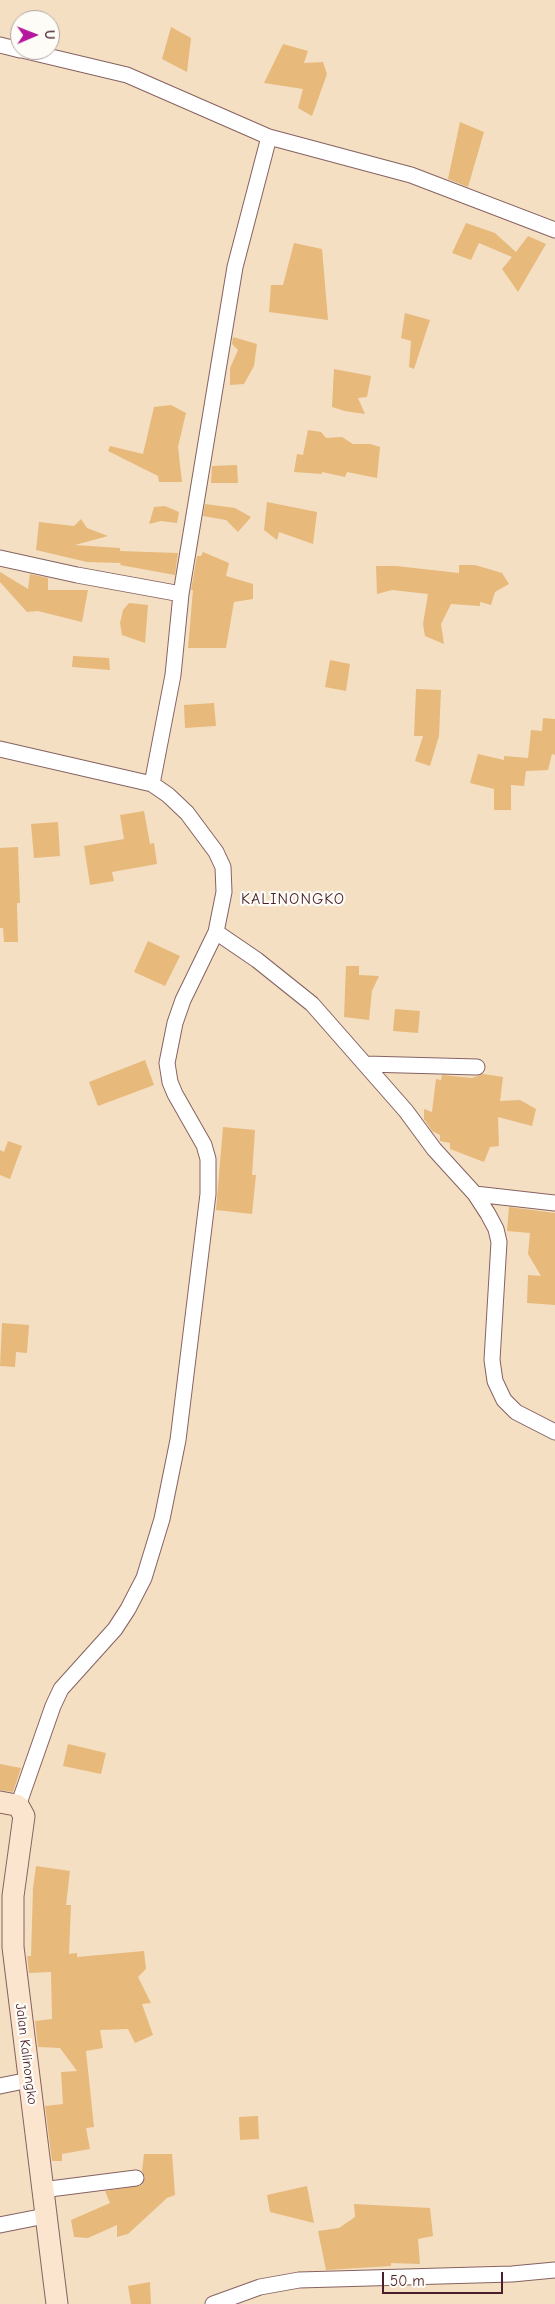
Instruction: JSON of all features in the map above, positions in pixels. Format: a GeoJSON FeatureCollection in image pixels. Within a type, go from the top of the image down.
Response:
{"type":"FeatureCollection","features":[{"type":"Feature","properties":{"kind":"street"},"geometry":{"type":"LineString","coordinates":[[60,59],[127,74],[269,137],[410,175],[555,230]]}},
{"type":"Feature","properties":{"kind":"street"},"geometry":{"type":"LineString","coordinates":[[152,784],[173,675],[181,594],[235,267],[269,137]]}},
{"type":"Feature","properties":{"kind":"street"},"geometry":{"type":"LineString","coordinates":[[0,558],[77,576],[181,594]]}},
{"type":"Feature","properties":{"kind":"street"},"geometry":{"type":"LineString","coordinates":[[0,749],[152,784],[168,795],[187,813],[216,852],[223,867],[224,892],[216,932],[183,1000],[175,1023],[167,1063],[173,1088],[204,1144],[208,1159],[208,1194],[178,1440],[162,1519],[144,1578],[128,1609],[115,1628],[61,1689],[9,1804]]}},
{"type":"Feature","properties":{"kind":"street"},"geometry":{"type":"LineString","coordinates":[[216,932],[257,960],[312,1004],[366,1064],[406,1111],[434,1149],[475,1194],[496,1229],[499,1242],[492,1360],[497,1388],[504,1400],[516,1412],[555,1432]]}},
{"type":"Feature","properties":{"kind":"street"},"geometry":{"type":"LineString","coordinates":[[366,1064],[477,1067]]}},
{"type":"Feature","properties":{"kind":"street"},"geometry":{"type":"LineString","coordinates":[[475,1194],[555,1203]]}},
{"type":"Feature","properties":{"kind":"street","name":"Jalan Kalinongko"},"geometry":{"type":"LineString","coordinates":[[9,1804],[22,1812],[24,1823],[13,1896],[13,1946],[57,2304]]}},
{"type":"Feature","properties":{"kind":"street"},"geometry":{"type":"LineString","coordinates":[[0,2086],[29,2080]]}},
{"type":"Feature","properties":{"kind":"street"},"geometry":{"type":"LineString","coordinates":[[42,2190],[136,2178]]}},
{"type":"Feature","properties":{"kind":"street"},"geometry":{"type":"LineString","coordinates":[[0,2225],[46,2216]]}},
{"type":"Feature","properties":{"kind":"street"},"geometry":{"type":"LineString","coordinates":[[213,2304],[260,2287],[299,2280],[512,2274],[555,2270]]}},
{"type":"Feature","properties":{"kind":"building"},"geometry":{"type":"Polygon","coordinates":[[[171,27],[191,38],[187,72],[162,59],[171,27]]]}},
{"type":"Feature","properties":{"kind":"building"},"geometry":{"type":"Polygon","coordinates":[[[283,44],[308,51],[304,63],[323,62],[327,74],[312,116],[298,108],[303,89],[264,83],[283,44]]]}},
{"type":"Feature","properties":{"kind":"building"},"geometry":{"type":"Polygon","coordinates":[[[460,122],[484,132],[468,187],[448,179],[460,122]]]}},
{"type":"Feature","properties":{"kind":"building"},"geometry":{"type":"Polygon","coordinates":[[[466,223],[495,233],[516,252],[528,236],[546,244],[518,292],[502,269],[512,257],[479,243],[471,260],[452,253],[466,223]]]}},
{"type":"Feature","properties":{"kind":"building"},"geometry":{"type":"Polygon","coordinates":[[[294,243],[322,249],[328,320],[269,312],[271,285],[283,285],[294,243]]]}},
{"type":"Feature","properties":{"kind":"building"},"geometry":{"type":"Polygon","coordinates":[[[405,313],[430,320],[414,369],[409,367],[411,341],[401,338],[405,313]]]}},
{"type":"Feature","properties":{"kind":"building"},"geometry":{"type":"Polygon","coordinates":[[[233,337],[257,344],[254,366],[244,384],[230,385],[230,368],[238,350],[232,344],[233,337]]]}},
{"type":"Feature","properties":{"kind":"building"},"geometry":{"type":"Polygon","coordinates":[[[334,369],[371,376],[367,397],[358,398],[365,414],[332,407],[334,369]]]}},
{"type":"Feature","properties":{"kind":"building"},"geometry":{"type":"Polygon","coordinates":[[[171,405],[186,413],[178,447],[182,482],[159,482],[158,476],[108,451],[110,446],[143,454],[154,407],[171,405]]]}},
{"type":"Feature","properties":{"kind":"building"},"geometry":{"type":"Polygon","coordinates":[[[308,430],[321,432],[326,438],[342,437],[353,444],[370,444],[380,447],[377,478],[347,472],[345,477],[322,472],[322,474],[294,472],[297,454],[303,455],[308,430]]]}},
{"type":"Feature","properties":{"kind":"building"},"geometry":{"type":"Polygon","coordinates":[[[237,465],[238,483],[211,483],[212,466],[237,465]]]}},
{"type":"Feature","properties":{"kind":"building"},"geometry":{"type":"Polygon","coordinates":[[[267,502],[317,512],[313,544],[279,532],[277,540],[264,530],[267,502]]]}},
{"type":"Feature","properties":{"kind":"building"},"geometry":{"type":"Polygon","coordinates":[[[205,504],[235,508],[251,517],[238,532],[226,520],[203,516],[205,504]]]}},
{"type":"Feature","properties":{"kind":"building"},"geometry":{"type":"Polygon","coordinates":[[[165,506],[179,512],[177,523],[161,521],[149,524],[154,507],[165,506]]]}},
{"type":"Feature","properties":{"kind":"building"},"geometry":{"type":"Polygon","coordinates":[[[81,519],[87,528],[108,536],[75,545],[120,548],[120,551],[178,553],[175,575],[120,565],[121,563],[87,562],[36,550],[39,522],[74,526],[81,519]]]}},
{"type":"Feature","properties":{"kind":"building"},"geometry":{"type":"Polygon","coordinates":[[[203,552],[229,563],[226,576],[253,584],[253,599],[234,602],[226,648],[188,648],[193,590],[191,590],[197,556],[201,556],[203,552]]]}},
{"type":"Feature","properties":{"kind":"building"},"geometry":{"type":"Polygon","coordinates":[[[459,565],[475,565],[502,573],[509,584],[495,592],[491,605],[480,602],[480,606],[451,604],[441,624],[444,644],[425,636],[423,624],[428,594],[392,590],[377,594],[376,566],[396,566],[459,573],[459,565]]]}},
{"type":"Feature","properties":{"kind":"building"},"geometry":{"type":"Polygon","coordinates":[[[0,572],[28,589],[30,574],[48,578],[48,590],[88,590],[82,622],[38,611],[27,612],[0,582],[0,572]]]}},
{"type":"Feature","properties":{"kind":"building"},"geometry":{"type":"Polygon","coordinates":[[[129,603],[148,605],[145,643],[122,635],[120,623],[123,610],[129,603]]]}},
{"type":"Feature","properties":{"kind":"building"},"geometry":{"type":"Polygon","coordinates":[[[73,656],[109,658],[110,670],[72,667],[73,656]]]}},
{"type":"Feature","properties":{"kind":"building"},"geometry":{"type":"Polygon","coordinates":[[[330,660],[350,664],[346,691],[325,687],[330,660]]]}},
{"type":"Feature","properties":{"kind":"building"},"geometry":{"type":"Polygon","coordinates":[[[416,689],[441,690],[439,736],[430,766],[415,761],[423,736],[414,736],[416,689]]]}},
{"type":"Feature","properties":{"kind":"building"},"geometry":{"type":"Polygon","coordinates":[[[214,703],[216,726],[185,728],[184,705],[214,703]]]}},
{"type":"Feature","properties":{"kind":"building"},"geometry":{"type":"Polygon","coordinates":[[[543,718],[555,719],[555,755],[552,754],[548,770],[526,771],[524,786],[511,785],[511,810],[494,810],[494,789],[470,783],[478,754],[504,760],[504,756],[528,758],[531,730],[542,731],[543,718]]]}},
{"type":"Feature","properties":{"kind":"building"},"geometry":{"type":"Polygon","coordinates":[[[144,811],[150,844],[154,843],[157,864],[112,872],[114,881],[90,885],[84,846],[124,839],[120,815],[144,811]]]}},
{"type":"Feature","properties":{"kind":"building"},"geometry":{"type":"Polygon","coordinates":[[[58,822],[60,856],[34,858],[31,824],[58,822]]]}},
{"type":"Feature","properties":{"kind":"building"},"geometry":{"type":"Polygon","coordinates":[[[18,847],[20,903],[17,903],[18,942],[4,942],[3,928],[0,928],[0,848],[18,847]]]}},
{"type":"Feature","properties":{"kind":"building"},"geometry":{"type":"Polygon","coordinates":[[[148,941],[180,956],[165,986],[134,972],[148,941]]]}},
{"type":"Feature","properties":{"kind":"building"},"geometry":{"type":"Polygon","coordinates":[[[346,966],[359,966],[359,975],[379,976],[372,991],[369,1020],[344,1017],[346,966]]]}},
{"type":"Feature","properties":{"kind":"building"},"geometry":{"type":"Polygon","coordinates":[[[395,1009],[420,1011],[418,1033],[393,1031],[395,1009]]]}},
{"type":"Feature","properties":{"kind":"building"},"geometry":{"type":"Polygon","coordinates":[[[145,1060],[154,1085],[98,1106],[89,1082],[145,1060]]]}},
{"type":"Feature","properties":{"kind":"building"},"geometry":{"type":"Polygon","coordinates":[[[483,1074],[503,1077],[500,1101],[520,1100],[536,1109],[532,1126],[498,1117],[499,1146],[490,1147],[484,1162],[450,1149],[450,1143],[440,1141],[440,1135],[432,1131],[424,1119],[424,1109],[432,1112],[436,1079],[441,1080],[442,1075],[472,1078],[483,1074]]]}},
{"type":"Feature","properties":{"kind":"building"},"geometry":{"type":"Polygon","coordinates":[[[223,1127],[255,1130],[252,1175],[256,1175],[252,1214],[216,1210],[223,1127]]]}},
{"type":"Feature","properties":{"kind":"building"},"geometry":{"type":"Polygon","coordinates":[[[8,1141],[22,1146],[10,1179],[0,1175],[0,1150],[4,1152],[8,1141]]]}},
{"type":"Feature","properties":{"kind":"building"},"geometry":{"type":"Polygon","coordinates":[[[509,1207],[555,1213],[555,1305],[527,1303],[528,1275],[541,1276],[528,1254],[530,1233],[507,1231],[509,1207]]]}},
{"type":"Feature","properties":{"kind":"building"},"geometry":{"type":"Polygon","coordinates":[[[2,1323],[29,1325],[27,1353],[16,1352],[15,1367],[0,1366],[2,1323]]]}},
{"type":"Feature","properties":{"kind":"building"},"geometry":{"type":"Polygon","coordinates":[[[68,1744],[106,1753],[101,1774],[63,1766],[68,1744]]]}},
{"type":"Feature","properties":{"kind":"building"},"geometry":{"type":"Polygon","coordinates":[[[0,1764],[21,1768],[13,1792],[0,1790],[0,1764]]]}},
{"type":"Feature","properties":{"kind":"building"},"geometry":{"type":"Polygon","coordinates":[[[36,1866],[70,1871],[66,1905],[71,1905],[69,1954],[77,1953],[77,1957],[144,1951],[146,1969],[138,1977],[151,2003],[142,2004],[153,2035],[135,2043],[128,2029],[100,2030],[103,2048],[86,2051],[94,2127],[86,2128],[90,2149],[62,2154],[62,2161],[52,2161],[45,2106],[63,2104],[61,2072],[77,2071],[60,2048],[38,2047],[35,2021],[52,2019],[51,1972],[29,1973],[27,1956],[31,1956],[33,1888],[36,1866]]]}},
{"type":"Feature","properties":{"kind":"building"},"geometry":{"type":"Polygon","coordinates":[[[258,2116],[259,2139],[240,2140],[239,2117],[258,2116]]]}},
{"type":"Feature","properties":{"kind":"building"},"geometry":{"type":"Polygon","coordinates":[[[144,2154],[172,2154],[175,2195],[167,2198],[128,2234],[117,2237],[117,2225],[88,2238],[74,2237],[71,2220],[110,2203],[105,2191],[142,2185],[145,2177],[142,2171],[144,2154]]]}},
{"type":"Feature","properties":{"kind":"building"},"geometry":{"type":"Polygon","coordinates":[[[307,2186],[314,2223],[270,2212],[267,2195],[307,2186]]]}},
{"type":"Feature","properties":{"kind":"building"},"geometry":{"type":"Polygon","coordinates":[[[354,2204],[430,2208],[433,2236],[418,2239],[420,2264],[391,2263],[391,2266],[326,2270],[318,2231],[339,2228],[355,2217],[354,2204]]]}},
{"type":"Feature","properties":{"kind":"building"},"geometry":{"type":"Polygon","coordinates":[[[150,2282],[151,2304],[131,2304],[128,2286],[150,2282]]]}},
{"type":"Feature","properties":{"kind":"district","name":"KALINONGKO"},"geometry":{"type":"Point","coordinates":[293,899]}}]}
